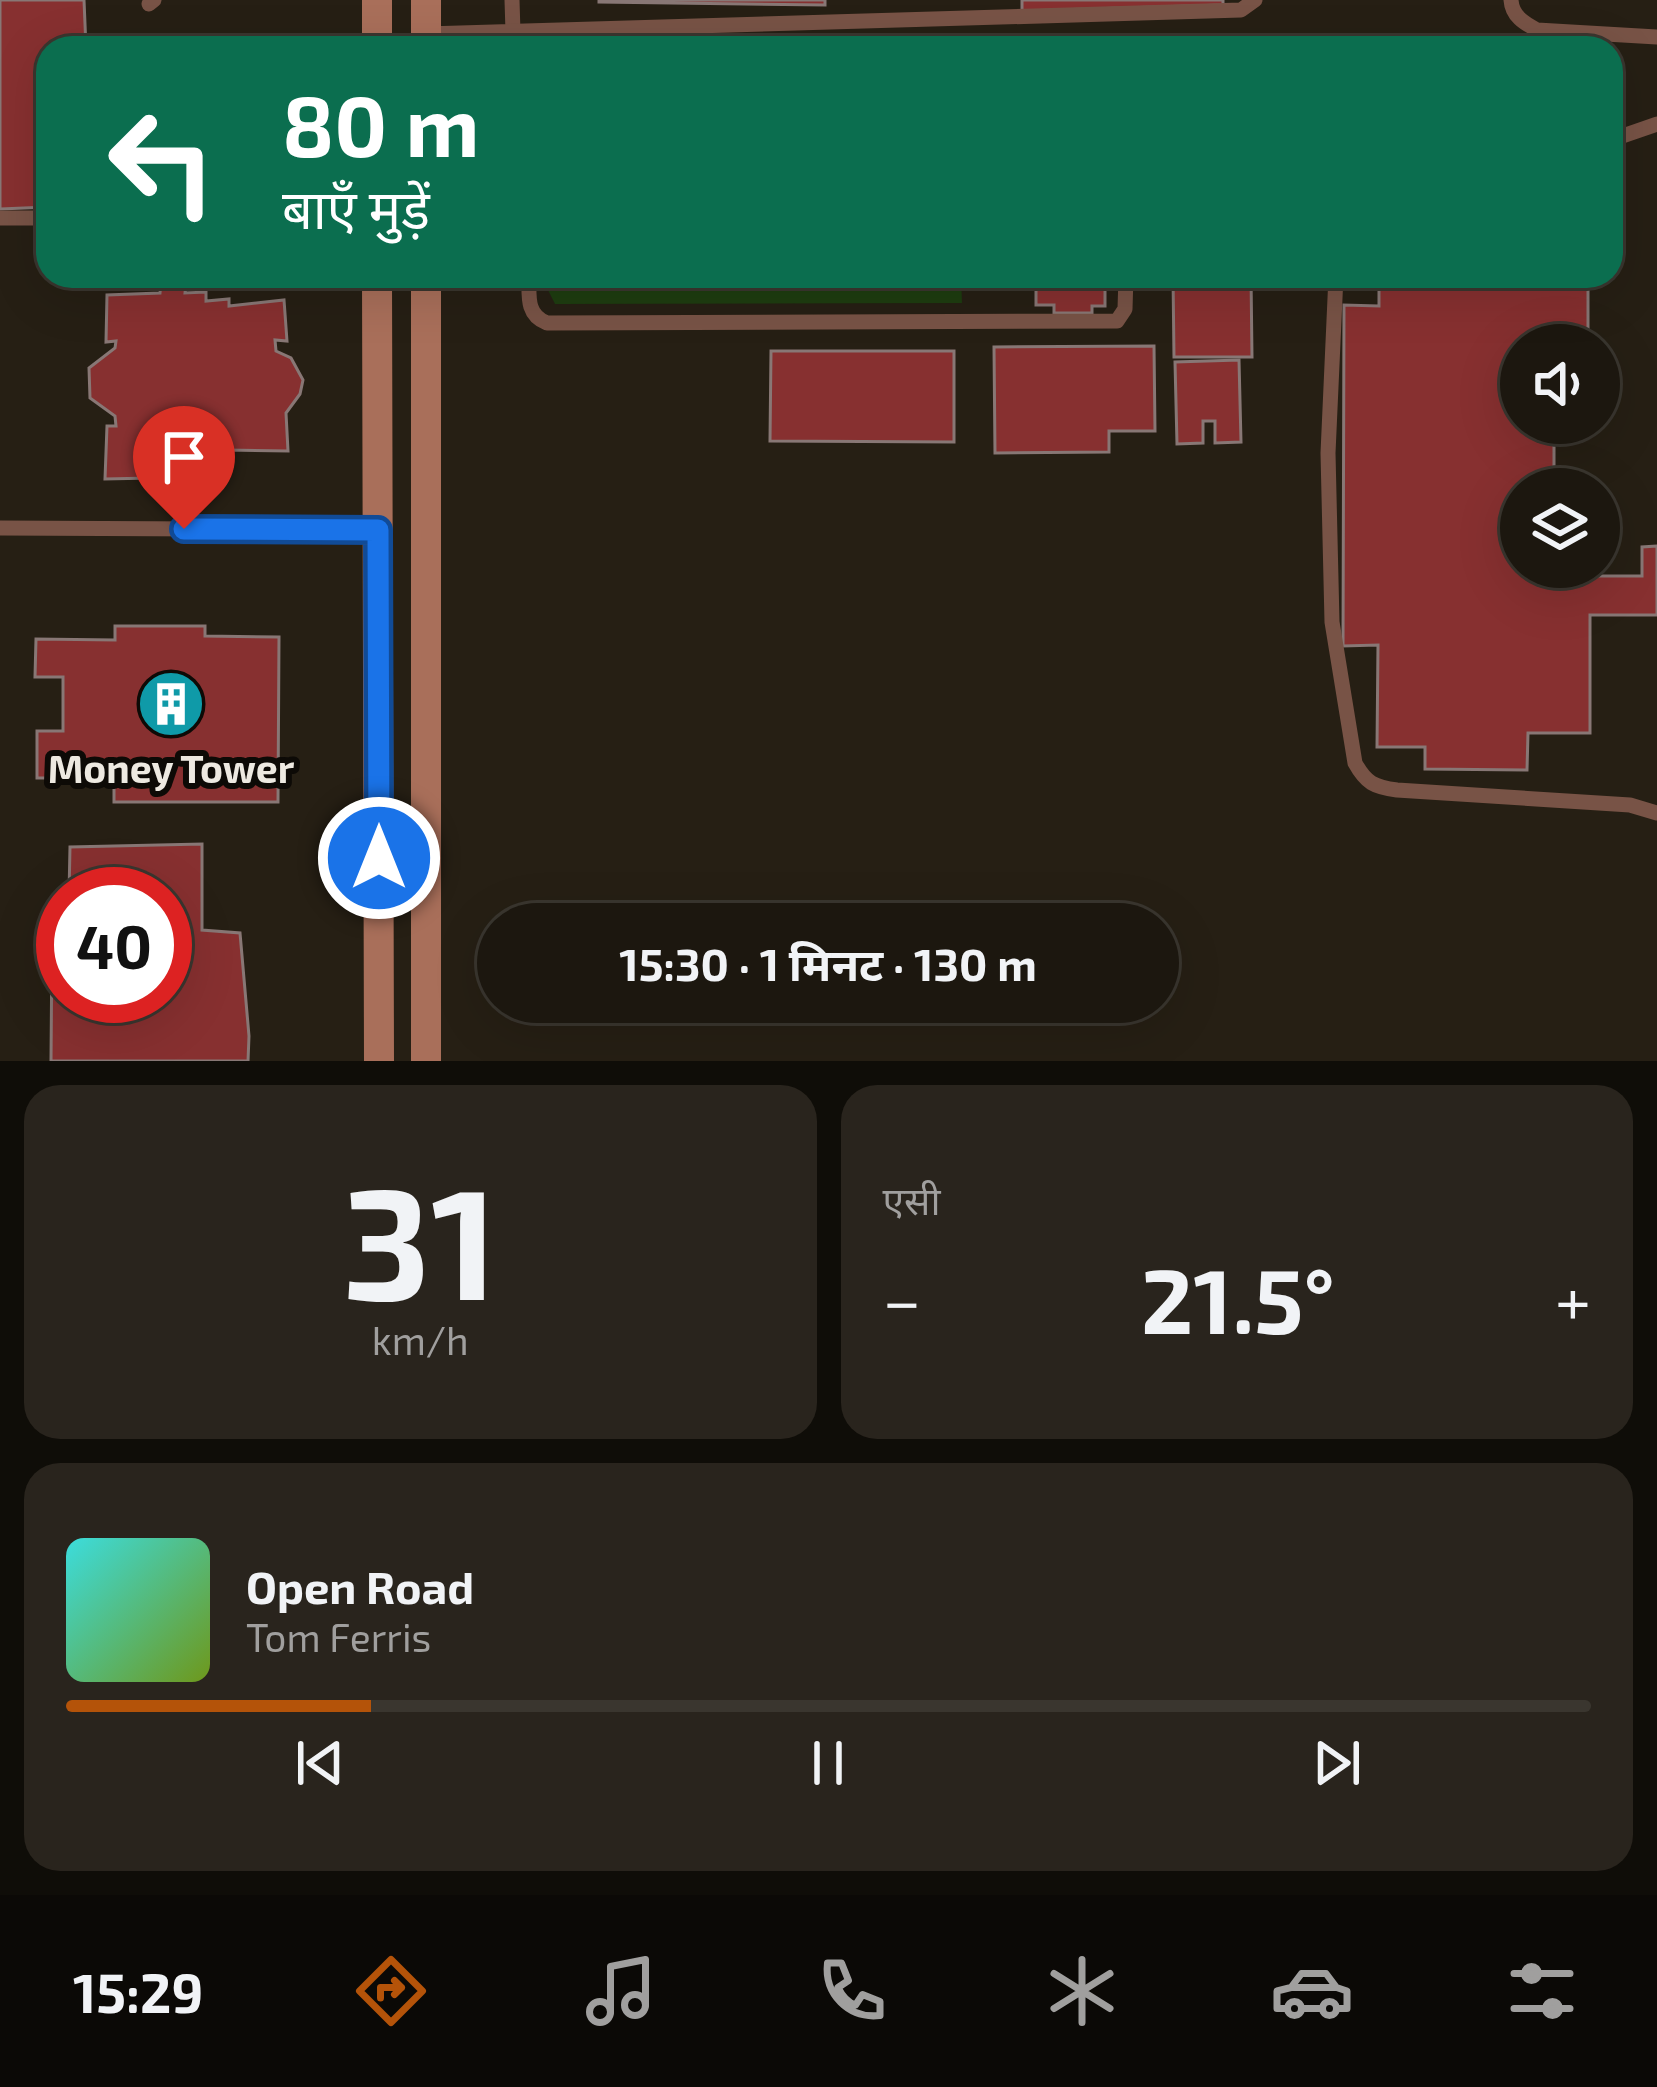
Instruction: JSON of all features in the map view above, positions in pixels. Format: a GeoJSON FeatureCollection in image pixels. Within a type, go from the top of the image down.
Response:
{"type":"FeatureCollection","features":[{"type":"Feature","properties":{"kind":"street"},"geometry":{"type":"LineString","coordinates":[[377,0],[377,36]]}},
{"type":"Feature","properties":{"kind":"street"},"geometry":{"type":"LineString","coordinates":[[426,0],[426,36]]}},
{"type":"Feature","properties":{"kind":"street"},"geometry":{"type":"LineString","coordinates":[[377,288],[379,1061]]}},
{"type":"Feature","properties":{"kind":"street"},"geometry":{"type":"LineString","coordinates":[[426,288],[426,1061]]}},
{"type":"Feature","properties":{"kind":"lane"},"geometry":{"type":"LineString","coordinates":[[512,0],[513,32]]}},
{"type":"Feature","properties":{"kind":"lane"},"geometry":{"type":"LineString","coordinates":[[474,36],[1241,10],[1255,0]]}},
{"type":"Feature","properties":{"kind":"lane"},"geometry":{"type":"LineString","coordinates":[[1511,0],[1521,22],[1537,31],[1623,36]]}},
{"type":"Feature","properties":{"kind":"lane"},"geometry":{"type":"LineString","coordinates":[[1623,36],[1657,38]]}},
{"type":"Feature","properties":{"kind":"lane"},"geometry":{"type":"LineString","coordinates":[[1623,136],[1657,124]]}},
{"type":"Feature","properties":{"kind":"lane"},"geometry":{"type":"LineString","coordinates":[[0,218],[36,218]]}},
{"type":"Feature","properties":{"kind":"lane"},"geometry":{"type":"LineString","coordinates":[[529,288],[530,308],[537,320],[548,323],[667,323],[1117,321],[1124,309],[1125,288]]}},
{"type":"Feature","properties":{"kind":"lane"},"geometry":{"type":"LineString","coordinates":[[1335,288],[1328,453],[1332,622],[1355,763],[1365,781],[1396,790],[1630,805],[1657,813]]}},
{"type":"Feature","properties":{"kind":"lane"},"geometry":{"type":"LineString","coordinates":[[0,528],[378,530]]}},
{"type":"Feature","properties":{"kind":"green space"},"geometry":{"type":"Polygon","coordinates":[[[547,288],[961,288],[962,303],[555,304],[547,288]]]}},
{"type":"Feature","properties":{"kind":"building"},"geometry":{"type":"Polygon","coordinates":[[[0,0],[84,0],[86,36],[36,36],[36,208],[0,209],[0,0]]]}},
{"type":"Feature","properties":{"kind":"building"},"geometry":{"type":"Polygon","coordinates":[[[825,0],[825,5],[599,2],[825,0]]]}},
{"type":"Feature","properties":{"kind":"building"},"geometry":{"type":"Polygon","coordinates":[[[1022,0],[1223,0],[1223,5],[1022,11],[1022,0]]]}},
{"type":"Feature","properties":{"kind":"building"},"geometry":{"type":"Polygon","coordinates":[[[160,288],[186,288],[185,293],[206,292],[206,301],[229,299],[229,306],[284,300],[287,341],[275,340],[276,351],[291,358],[303,380],[300,394],[286,413],[288,451],[227,450],[227,471],[206,471],[207,481],[185,481],[185,494],[162,493],[162,461],[150,462],[151,478],[105,479],[107,426],[116,426],[115,416],[90,398],[89,368],[115,348],[116,341],[106,342],[107,295],[160,293],[160,288]]]}},
{"type":"Feature","properties":{"kind":"building"},"geometry":{"type":"Polygon","coordinates":[[[1036,288],[1105,288],[1105,306],[1092,306],[1092,313],[1054,313],[1054,305],[1036,305],[1036,288]]]}},
{"type":"Feature","properties":{"kind":"building"},"geometry":{"type":"Polygon","coordinates":[[[1173,288],[1251,288],[1252,357],[1174,357],[1173,288]]]}},
{"type":"Feature","properties":{"kind":"building"},"geometry":{"type":"Polygon","coordinates":[[[1379,288],[1588,288],[1588,324],[1500,324],[1500,444],[1554,444],[1554,468],[1500,468],[1500,588],[1620,588],[1620,576],[1642,576],[1642,547],[1657,546],[1657,615],[1590,615],[1590,733],[1528,733],[1527,770],[1425,769],[1425,747],[1377,747],[1378,645],[1343,646],[1344,305],[1379,306],[1379,288]]]}},
{"type":"Feature","properties":{"kind":"building"},"geometry":{"type":"Polygon","coordinates":[[[1154,346],[1155,431],[1109,431],[1109,452],[995,453],[994,347],[1154,346]]]}},
{"type":"Feature","properties":{"kind":"building"},"geometry":{"type":"Polygon","coordinates":[[[771,351],[954,351],[954,442],[770,441],[771,351]]]}},
{"type":"Feature","properties":{"kind":"building"},"geometry":{"type":"Polygon","coordinates":[[[1239,360],[1241,442],[1215,443],[1215,421],[1203,421],[1203,443],[1177,444],[1175,362],[1239,360]]]}},
{"type":"Feature","properties":{"kind":"building","name":"Money Tower"},"geometry":{"type":"Polygon","coordinates":[[[115,626],[205,626],[205,636],[279,637],[278,802],[114,802],[114,778],[37,778],[37,731],[63,731],[63,677],[35,677],[36,639],[115,640],[115,626]]]}},
{"type":"Feature","properties":{"kind":"building"},"geometry":{"type":"Polygon","coordinates":[[[202,844],[202,930],[240,933],[248,1061],[51,1061],[51,1023],[192,1023],[192,867],[70,867],[70,847],[202,844]]]}},
{"type":"Feature","properties":{"kind":"place","name":"Money Tower"},"geometry":{"type":"Point","coordinates":[171,704]}},
{"type":"Feature","properties":{"kind":"route"},"geometry":{"type":"LineString","coordinates":[[184,529],[378,530],[379,858]]}}]}
